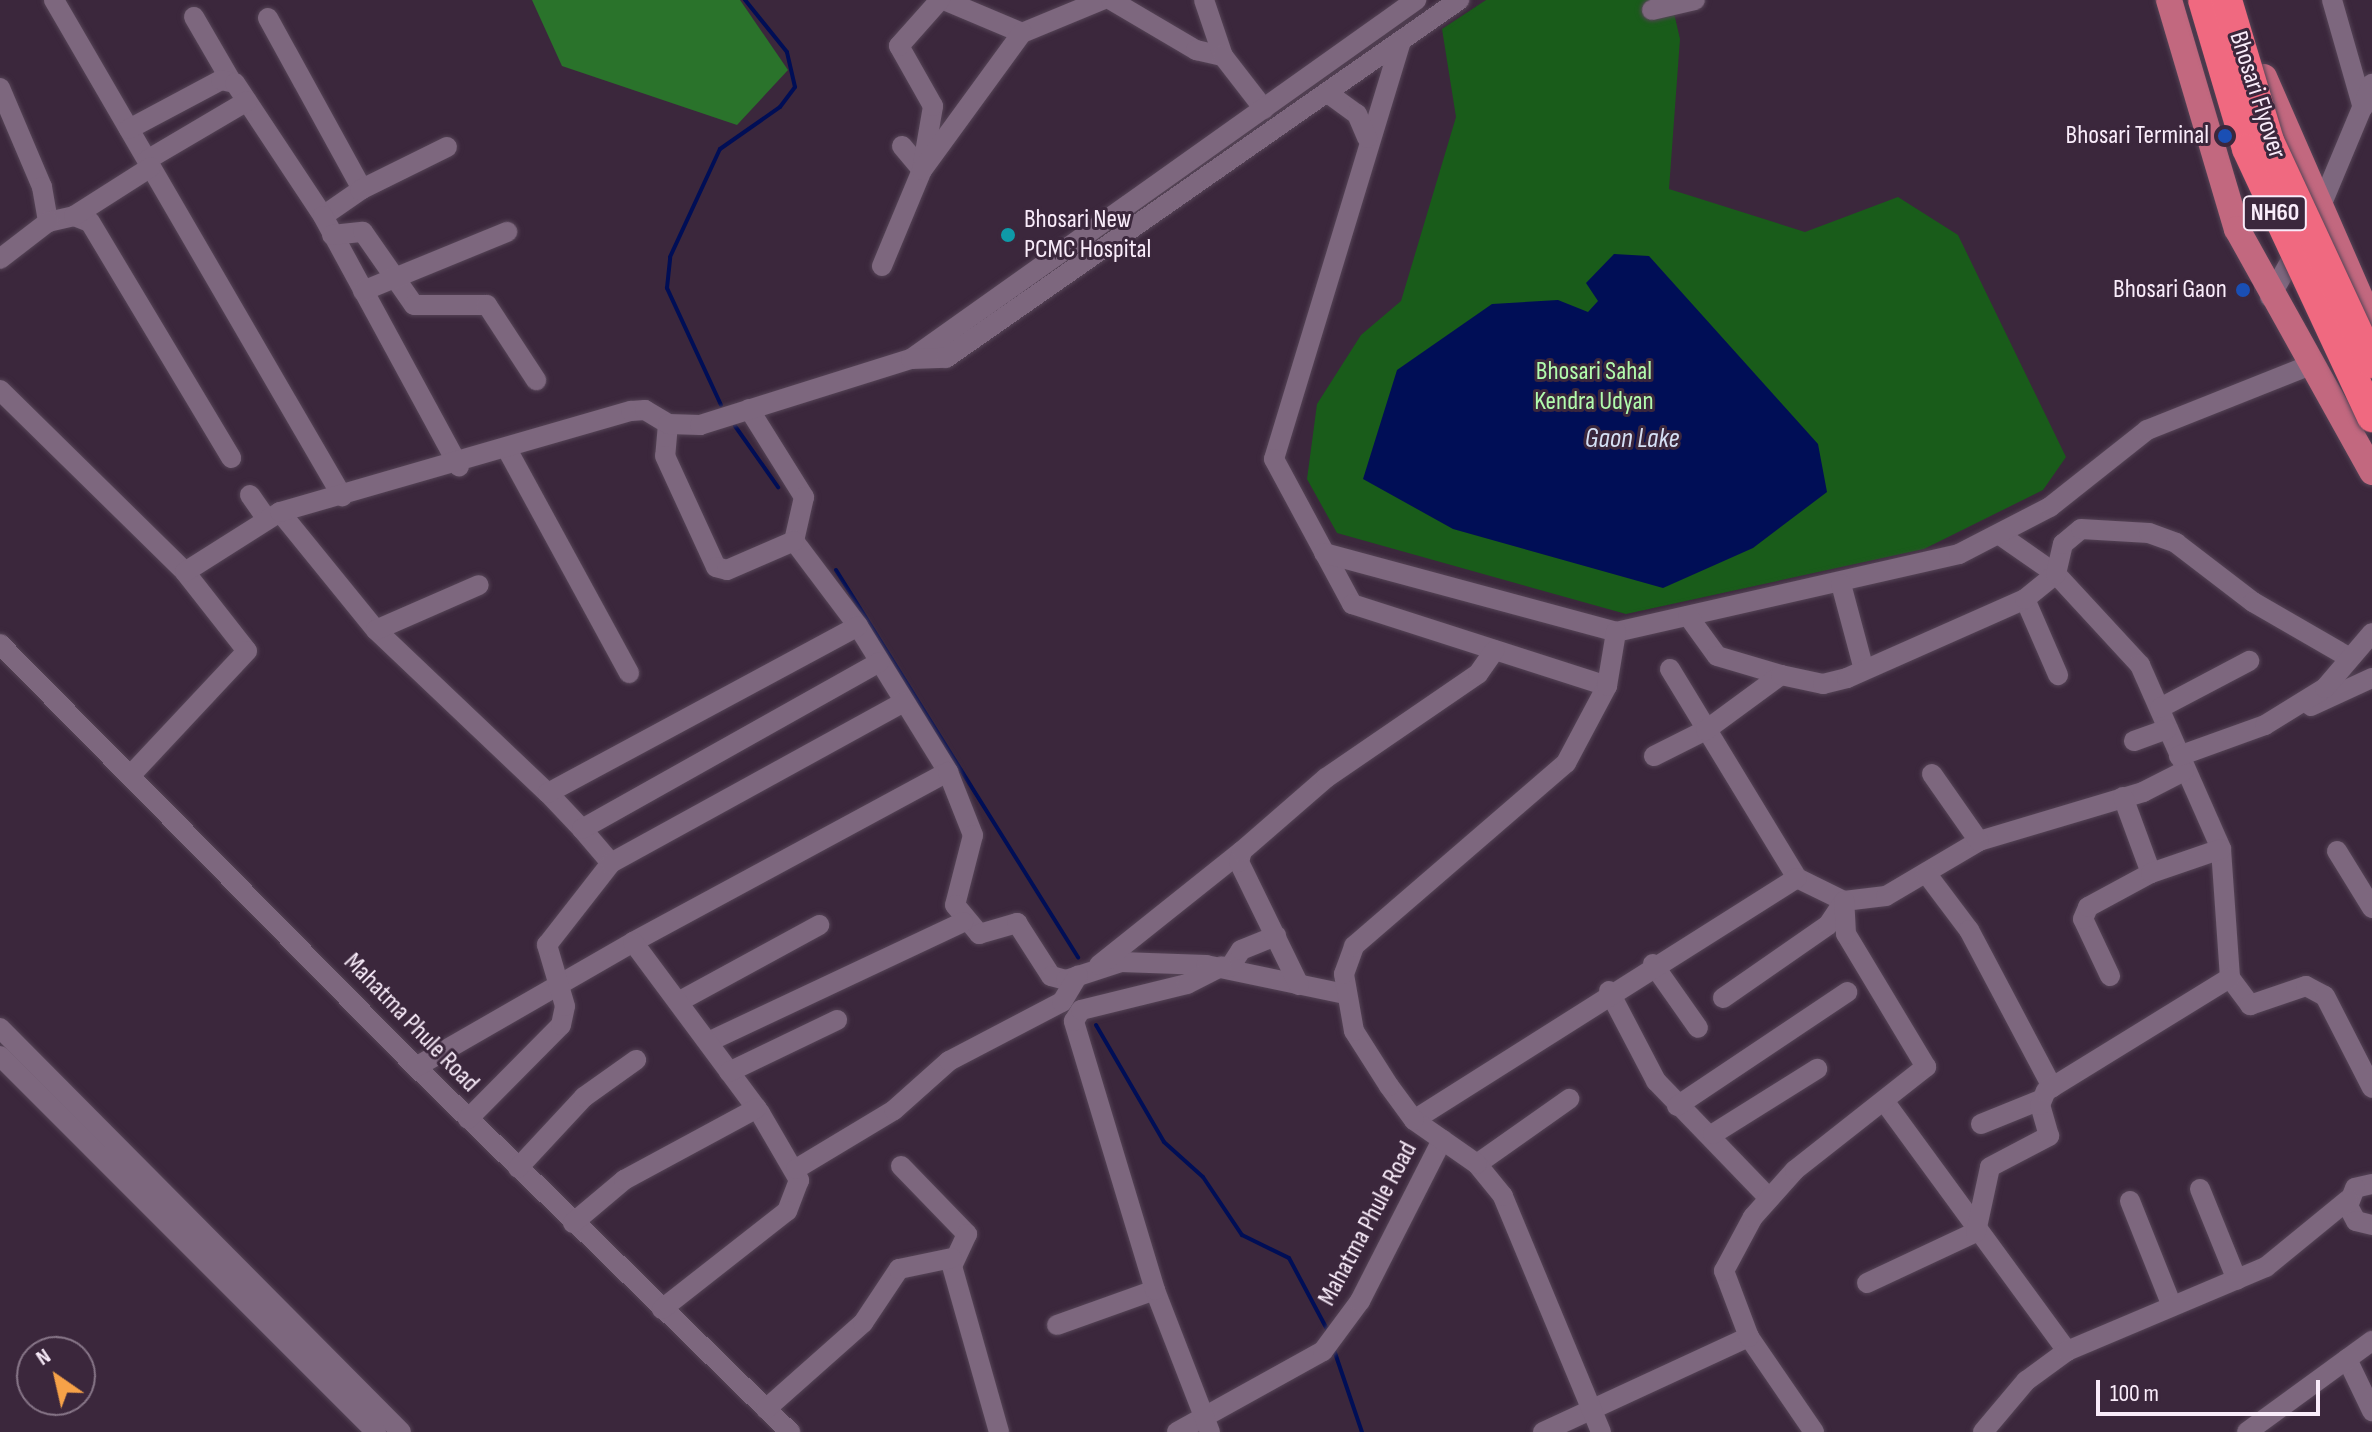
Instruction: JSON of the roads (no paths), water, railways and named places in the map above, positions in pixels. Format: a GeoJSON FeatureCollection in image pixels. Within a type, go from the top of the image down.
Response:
{"type":"FeatureCollection","features":[{"type":"Feature","properties":{"kind":"highway","name":"Bhosari Flyover"},"geometry":{"type":"LineString","coordinates":[[2203,0],[2247,149],[2372,417]]}},
{"type":"Feature","properties":{"kind":"highway","name":"Bhosari Flyover"},"geometry":{"type":"LineString","coordinates":[[2227,0],[2269,141],[2372,363]]}},
{"type":"Feature","properties":{"kind":"main road"},"geometry":{"type":"LineString","coordinates":[[2169,0],[2210,153],[2270,297],[2372,472]]}},
{"type":"Feature","properties":{"kind":"main road"},"geometry":{"type":"LineString","coordinates":[[2243,0],[2284,134],[2372,324]]}},
{"type":"Feature","properties":{"kind":"street"},"geometry":{"type":"LineString","coordinates":[[54,0],[342,496]]}},
{"type":"Feature","properties":{"kind":"street"},"geometry":{"type":"LineString","coordinates":[[882,266],[922,170],[933,106],[899,46],[942,0],[1022,33]]}},
{"type":"Feature","properties":{"kind":"street"},"geometry":{"type":"LineString","coordinates":[[922,170],[1022,33],[1102,0]]}},
{"type":"Feature","properties":{"kind":"street"},"geometry":{"type":"LineString","coordinates":[[1111,0],[1196,50],[1223,56]]}},
{"type":"Feature","properties":{"kind":"street"},"geometry":{"type":"LineString","coordinates":[[1204,0],[1223,56],[1264,109]]}},
{"type":"Feature","properties":{"kind":"street"},"geometry":{"type":"LineString","coordinates":[[185,572],[273,515],[459,466],[631,411],[668,424],[700,425],[911,359],[1416,0]]}},
{"type":"Feature","properties":{"kind":"street"},"geometry":{"type":"LineString","coordinates":[[911,359],[933,361],[962,350],[1459,0]]}},
{"type":"Feature","properties":{"kind":"street"},"geometry":{"type":"LineString","coordinates":[[1652,10],[1695,0]]}},
{"type":"Feature","properties":{"kind":"street"},"geometry":{"type":"LineString","coordinates":[[2332,0],[2363,108]]}},
{"type":"Feature","properties":{"kind":"street"},"geometry":{"type":"LineString","coordinates":[[194,17],[230,79],[327,225],[459,466]]}},
{"type":"Feature","properties":{"kind":"street"},"geometry":{"type":"LineString","coordinates":[[268,18],[360,190]]}},
{"type":"Feature","properties":{"kind":"street"},"geometry":{"type":"LineString","coordinates":[[1365,36],[1380,56]]}},
{"type":"Feature","properties":{"kind":"street"},"geometry":{"type":"LineString","coordinates":[[1401,41],[1367,138],[1274,459],[1352,604],[1607,686]]}},
{"type":"Feature","properties":{"kind":"street"},"geometry":{"type":"LineString","coordinates":[[1326,64],[1335,89],[1357,114],[1367,138]]}},
{"type":"Feature","properties":{"kind":"street"},"geometry":{"type":"LineString","coordinates":[[129,129],[230,79]]}},
{"type":"Feature","properties":{"kind":"street"},"geometry":{"type":"LineString","coordinates":[[2270,297],[2318,212],[2372,84]]}},
{"type":"Feature","properties":{"kind":"street"},"geometry":{"type":"LineString","coordinates":[[0,88],[42,187],[48,222]]}},
{"type":"Feature","properties":{"kind":"street"},"geometry":{"type":"LineString","coordinates":[[0,259],[48,222],[74,216],[149,163],[247,101]]}},
{"type":"Feature","properties":{"kind":"street"},"geometry":{"type":"LineString","coordinates":[[902,146],[922,170]]}},
{"type":"Feature","properties":{"kind":"street"},"geometry":{"type":"LineString","coordinates":[[327,225],[360,190],[447,147]]}},
{"type":"Feature","properties":{"kind":"street"},"geometry":{"type":"LineString","coordinates":[[74,216],[90,222],[231,458]]}},
{"type":"Feature","properties":{"kind":"street"},"geometry":{"type":"LineString","coordinates":[[327,225],[363,232],[393,280],[414,305],[487,305],[536,380]]}},
{"type":"Feature","properties":{"kind":"street"},"geometry":{"type":"LineString","coordinates":[[363,291],[507,232]]}},
{"type":"Feature","properties":{"kind":"street"},"geometry":{"type":"LineString","coordinates":[[1324,553],[1616,632],[1914,568],[2000,535],[2056,502],[2147,430],[2310,365]]}},
{"type":"Feature","properties":{"kind":"street"},"geometry":{"type":"LineString","coordinates":[[0,390],[185,572],[241,641],[245,661],[133,773]]}},
{"type":"Feature","properties":{"kind":"street"},"geometry":{"type":"LineString","coordinates":[[749,409],[804,497],[794,541],[858,626],[948,772],[973,835],[954,892],[963,922],[979,934],[1017,923],[1051,976],[1078,975],[1099,965],[1242,851],[1326,778],[1478,674],[1495,650]]}},
{"type":"Feature","properties":{"kind":"street"},"geometry":{"type":"LineString","coordinates":[[668,424],[665,456],[716,567],[727,570],[794,541]]}},
{"type":"Feature","properties":{"kind":"street"},"geometry":{"type":"LineString","coordinates":[[508,451],[629,673]]}},
{"type":"Feature","properties":{"kind":"street"},"geometry":{"type":"LineString","coordinates":[[250,495],[273,515],[376,630],[548,793],[611,863]]}},
{"type":"Feature","properties":{"kind":"street"},"geometry":{"type":"LineString","coordinates":[[2056,502],[2081,529]]}},
{"type":"Feature","properties":{"kind":"street"},"geometry":{"type":"LineString","coordinates":[[1688,616],[1717,656],[1823,684],[1864,670],[2025,599],[2056,574],[2063,544],[2081,529],[2139,532],[2176,543],[2253,602],[2350,658]]}},
{"type":"Feature","properties":{"kind":"street"},"geometry":{"type":"LineString","coordinates":[[2000,535],[2056,574],[2125,642],[2160,708],[2221,849],[2230,978],[2250,1005],[2306,986],[2325,996],[2372,1088]]}},
{"type":"Feature","properties":{"kind":"street"},"geometry":{"type":"LineString","coordinates":[[1841,584],[1864,670]]}},
{"type":"Feature","properties":{"kind":"street"},"geometry":{"type":"LineString","coordinates":[[376,630],[479,585]]}},
{"type":"Feature","properties":{"kind":"street"},"geometry":{"type":"LineString","coordinates":[[2025,599],[2058,675]]}},
{"type":"Feature","properties":{"kind":"street"},"geometry":{"type":"LineString","coordinates":[[548,793],[858,626]]}},
{"type":"Feature","properties":{"kind":"street"},"geometry":{"type":"LineString","coordinates":[[1601,1432],[1503,1196],[1477,1164],[1414,1120],[1354,1031],[1345,994],[1354,946],[1566,763],[1607,686],[1616,632]]}},
{"type":"Feature","properties":{"kind":"street"},"geometry":{"type":"LineString","coordinates":[[1670,669],[1797,878],[1844,901],[1886,896],[1979,841],[2123,797],[2325,688],[2372,633]]}},
{"type":"Feature","properties":{"kind":"street","name":"Mahatma Phule Road"},"geometry":{"type":"LineString","coordinates":[[0,644],[133,773],[468,1119],[790,1432]]}},
{"type":"Feature","properties":{"kind":"street"},"geometry":{"type":"LineString","coordinates":[[2160,708],[2249,661]]}},
{"type":"Feature","properties":{"kind":"street"},"geometry":{"type":"LineString","coordinates":[[582,829],[879,662]]}},
{"type":"Feature","properties":{"kind":"street"},"geometry":{"type":"LineString","coordinates":[[1654,756],[1706,730],[1781,675]]}},
{"type":"Feature","properties":{"kind":"street"},"geometry":{"type":"LineString","coordinates":[[2297,705],[2349,694],[2372,678]]}},
{"type":"Feature","properties":{"kind":"street"},"geometry":{"type":"LineString","coordinates":[[468,1119],[561,1025],[565,1006],[547,954],[554,928],[611,863],[904,702]]}},
{"type":"Feature","properties":{"kind":"street"},"geometry":{"type":"LineString","coordinates":[[2134,741],[2167,729]]}},
{"type":"Feature","properties":{"kind":"street"},"geometry":{"type":"LineString","coordinates":[[416,1067],[633,942],[948,772]]}},
{"type":"Feature","properties":{"kind":"street"},"geometry":{"type":"LineString","coordinates":[[1932,774],[1979,841]]}},
{"type":"Feature","properties":{"kind":"street"},"geometry":{"type":"LineString","coordinates":[[2123,797],[2151,873]]}},
{"type":"Feature","properties":{"kind":"street"},"geometry":{"type":"LineString","coordinates":[[2110,976],[2083,913],[2151,873],[2221,849]]}},
{"type":"Feature","properties":{"kind":"street"},"geometry":{"type":"LineString","coordinates":[[1242,851],[1239,862],[1299,985]]}},
{"type":"Feature","properties":{"kind":"street"},"geometry":{"type":"LineString","coordinates":[[2337,851],[2372,908]]}},
{"type":"Feature","properties":{"kind":"street"},"geometry":{"type":"LineString","coordinates":[[1926,873],[1969,930],[2046,1094],[2049,1136],[1990,1167],[1976,1232]]}},
{"type":"Feature","properties":{"kind":"street"},"geometry":{"type":"LineString","coordinates":[[1414,1120],[1609,991],[1797,878]]}},
{"type":"Feature","properties":{"kind":"street"},"geometry":{"type":"LineString","coordinates":[[1723,998],[1828,925],[1844,901]]}},
{"type":"Feature","properties":{"kind":"street"},"geometry":{"type":"LineString","coordinates":[[1814,1432],[1749,1337],[1724,1271],[1769,1198],[1795,1170],[1887,1105],[1926,1067],[1846,934],[1844,901]]}},
{"type":"Feature","properties":{"kind":"street"},"geometry":{"type":"LineString","coordinates":[[708,1042],[963,922]]}},
{"type":"Feature","properties":{"kind":"street"},"geometry":{"type":"LineString","coordinates":[[678,1002],[819,925]]}},
{"type":"Feature","properties":{"kind":"street"},"geometry":{"type":"LineString","coordinates":[[1207,1426],[1155,1290],[1074,1021],[1081,1010],[1187,984],[1226,966],[1241,950],[1276,936]]}},
{"type":"Feature","properties":{"kind":"street"},"geometry":{"type":"LineString","coordinates":[[633,942],[757,1108],[796,1169],[797,1194],[787,1211],[662,1309]]}},
{"type":"Feature","properties":{"kind":"street"},"geometry":{"type":"LineString","coordinates":[[1653,964],[1698,1028]]}},
{"type":"Feature","properties":{"kind":"street"},"geometry":{"type":"LineString","coordinates":[[1099,965],[1226,966],[1345,994]]}},
{"type":"Feature","properties":{"kind":"street"},"geometry":{"type":"LineString","coordinates":[[796,1169],[894,1110],[949,1061],[1062,1002],[1078,975]]}},
{"type":"Feature","properties":{"kind":"street"},"geometry":{"type":"LineString","coordinates":[[1981,1124],[2046,1094],[2230,978]]}},
{"type":"Feature","properties":{"kind":"street"},"geometry":{"type":"LineString","coordinates":[[1609,991],[1677,1106],[1713,1134],[1769,1198]]}},
{"type":"Feature","properties":{"kind":"street"},"geometry":{"type":"LineString","coordinates":[[1677,1106],[1847,992]]}},
{"type":"Feature","properties":{"kind":"street"},"geometry":{"type":"LineString","coordinates":[[729,1072],[837,1020]]}},
{"type":"Feature","properties":{"kind":"street"},"geometry":{"type":"LineString","coordinates":[[0,1028],[376,1432]]}},
{"type":"Feature","properties":{"kind":"street"},"geometry":{"type":"LineString","coordinates":[[0,1056],[401,1432]]}},
{"type":"Feature","properties":{"kind":"street"},"geometry":{"type":"LineString","coordinates":[[518,1168],[584,1097],[636,1060]]}},
{"type":"Feature","properties":{"kind":"street"},"geometry":{"type":"LineString","coordinates":[[1713,1134],[1817,1069]]}},
{"type":"Feature","properties":{"kind":"street"},"geometry":{"type":"LineString","coordinates":[[1477,1164],[1569,1099]]}},
{"type":"Feature","properties":{"kind":"street"},"geometry":{"type":"LineString","coordinates":[[1887,1105],[1976,1232],[2067,1351]]}},
{"type":"Feature","properties":{"kind":"street"},"geometry":{"type":"LineString","coordinates":[[573,1223],[624,1180],[757,1108]]}},
{"type":"Feature","properties":{"kind":"street","name":"Mahatma Phule Road"},"geometry":{"type":"LineString","coordinates":[[1177,1432],[1207,1426],[1323,1351],[1342,1327],[1442,1140]]}},
{"type":"Feature","properties":{"kind":"street"},"geometry":{"type":"LineString","coordinates":[[766,1409],[863,1323],[899,1269],[952,1258],[967,1239],[964,1226],[901,1166]]}},
{"type":"Feature","properties":{"kind":"street"},"geometry":{"type":"LineString","coordinates":[[1983,1432],[2026,1381],[2067,1351],[2237,1280],[2287,1254],[2371,1183]]}},
{"type":"Feature","properties":{"kind":"street"},"geometry":{"type":"LineString","coordinates":[[2200,1189],[2237,1280]]}},
{"type":"Feature","properties":{"kind":"street"},"geometry":{"type":"LineString","coordinates":[[2348,1200],[2352,1217],[2372,1225]]}},
{"type":"Feature","properties":{"kind":"street"},"geometry":{"type":"LineString","coordinates":[[2130,1201],[2172,1306]]}},
{"type":"Feature","properties":{"kind":"street"},"geometry":{"type":"LineString","coordinates":[[1867,1283],[1976,1232]]}},
{"type":"Feature","properties":{"kind":"street"},"geometry":{"type":"LineString","coordinates":[[952,1258],[999,1432]]}},
{"type":"Feature","properties":{"kind":"street"},"geometry":{"type":"LineString","coordinates":[[1057,1325],[1155,1290]]}},
{"type":"Feature","properties":{"kind":"street"},"geometry":{"type":"LineString","coordinates":[[1543,1432],[1749,1337]]}},
{"type":"Feature","properties":{"kind":"street"},"geometry":{"type":"LineString","coordinates":[[2247,1432],[2372,1341]]}},
{"type":"Feature","properties":{"kind":"street"},"geometry":{"type":"LineString","coordinates":[[2347,1359],[2372,1411]]}},
{"type":"Feature","properties":{"kind":"water","name":"Gaon Lake"},"geometry":{"type":"Polygon","coordinates":[[[1614,254],[1649,256],[1818,444],[1827,492],[1753,548],[1663,588],[1453,529],[1363,479],[1397,370],[1492,304],[1558,300],[1588,312],[1598,301],[1586,283],[1614,254]]]}},
{"type":"Feature","properties":{"kind":"waterway"},"geometry":{"type":"LineString","coordinates":[[721,405],[667,288],[670,257],[720,149],[780,107],[795,87],[787,52],[745,0]]}},
{"type":"Feature","properties":{"kind":"waterway"},"geometry":{"type":"LineString","coordinates":[[735,426],[778,487]]}},
{"type":"Feature","properties":{"kind":"waterway"},"geometry":{"type":"LineString","coordinates":[[836,570],[1078,958]]}},
{"type":"Feature","properties":{"kind":"waterway"},"geometry":{"type":"LineString","coordinates":[[1096,1025],[1164,1142],[1203,1177],[1242,1235],[1289,1258],[1328,1331]]}},
{"type":"Feature","properties":{"kind":"waterway"},"geometry":{"type":"LineString","coordinates":[[1333,1347],[1362,1432]]}},
{"type":"Feature","properties":{"kind":"place","name":"Bhosari Terminal"},"geometry":{"type":"Point","coordinates":[2225,136]}},
{"type":"Feature","properties":{"kind":"place","name":"Bhosari New PCMC Hospital"},"geometry":{"type":"Point","coordinates":[1008,235]}},
{"type":"Feature","properties":{"kind":"place","name":"Bhosari Gaon"},"geometry":{"type":"Point","coordinates":[2243,290]}},
{"type":"Feature","properties":{"kind":"park label","name":"Bhosari Sahal Kendra Udyan"},"geometry":{"type":"Point","coordinates":[1594,387]}}]}
